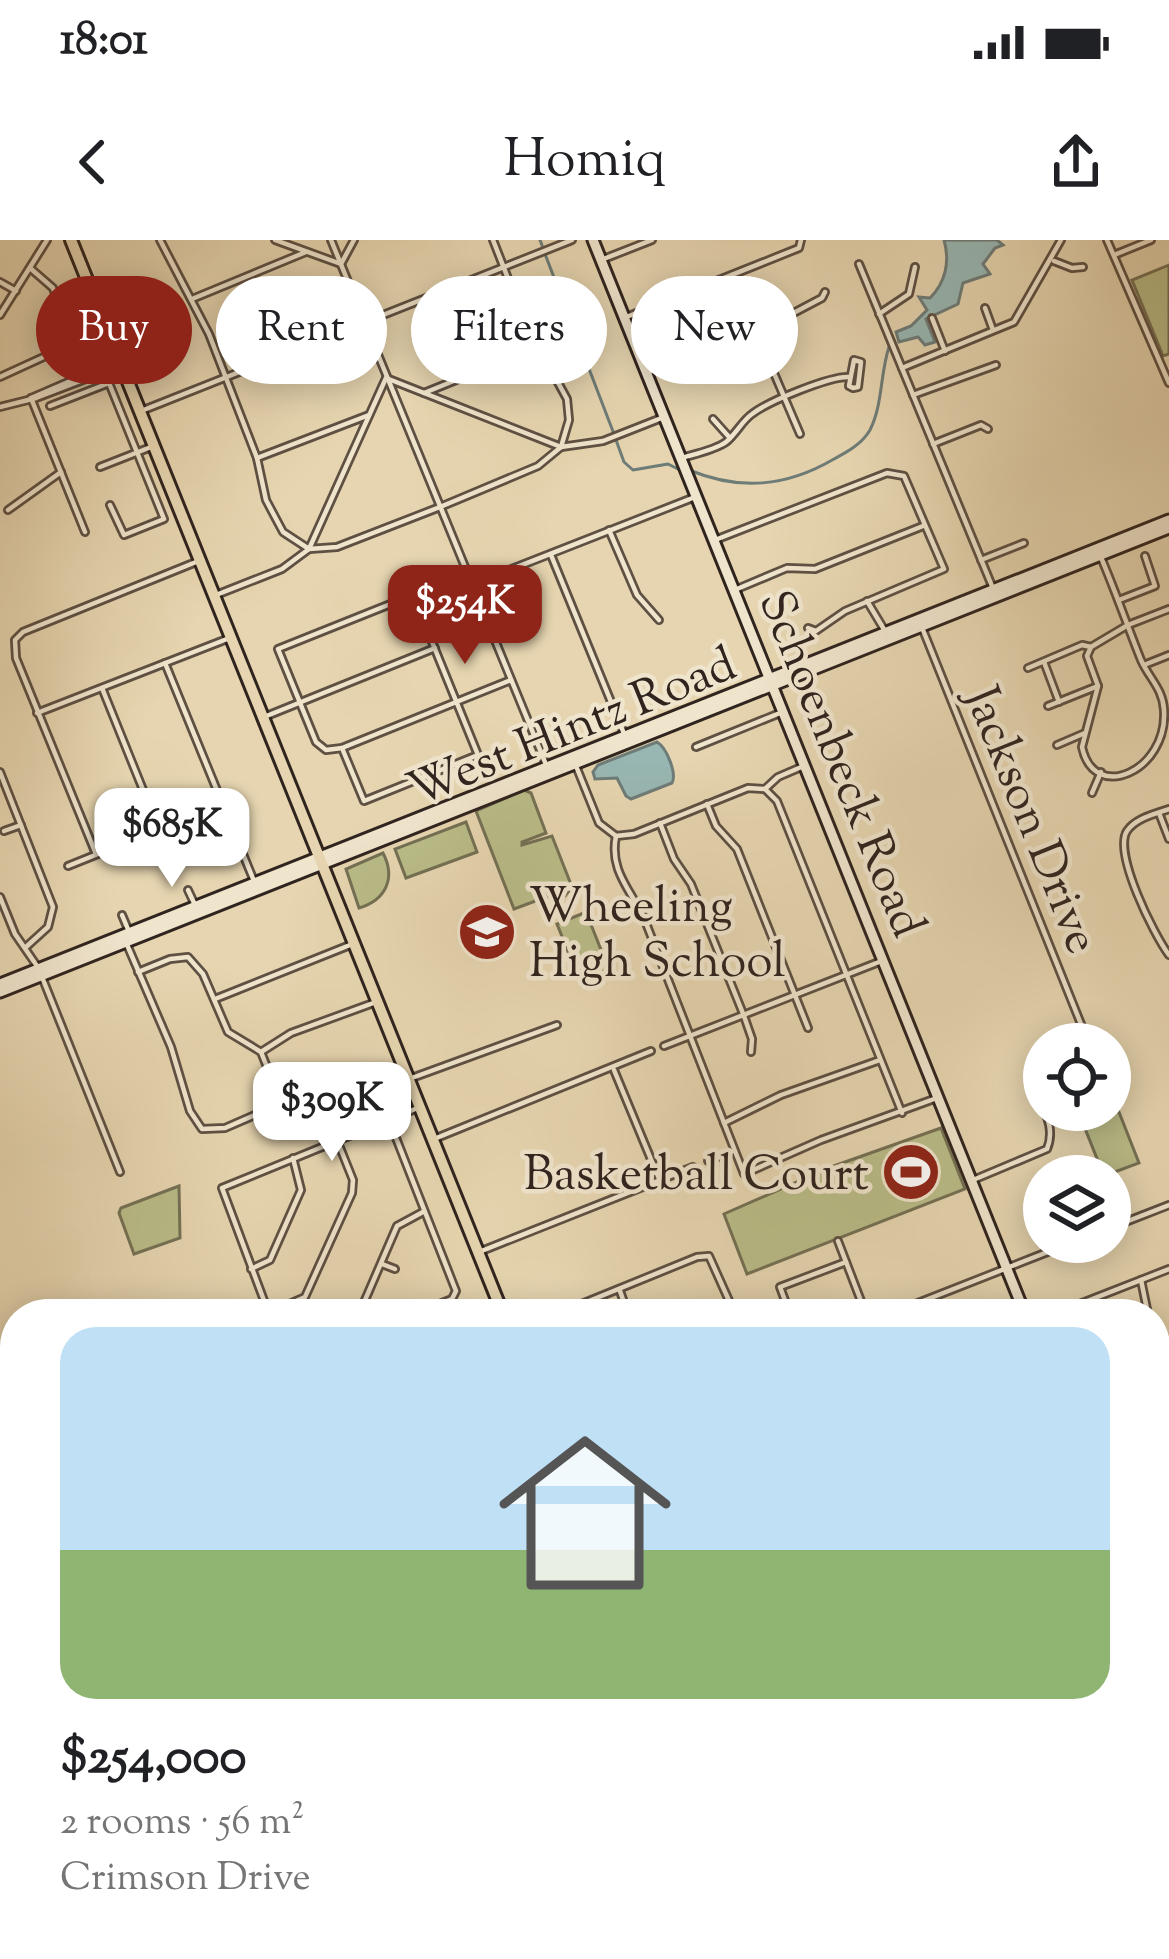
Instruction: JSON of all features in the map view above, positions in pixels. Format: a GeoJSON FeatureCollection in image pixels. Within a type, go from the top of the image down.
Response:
{"type":"FeatureCollection","features":[{"type":"Feature","properties":{"kind":"main road"},"geometry":{"type":"LineString","coordinates":[[71,240],[86,276]]}},
{"type":"Feature","properties":{"kind":"main road","name":"Schoenbeck Road"},"geometry":{"type":"LineString","coordinates":[[592,240],[631,336]]}},
{"type":"Feature","properties":{"kind":"main road"},"geometry":{"type":"LineString","coordinates":[[130,384],[497,1299]]}},
{"type":"Feature","properties":{"kind":"main road","name":"Schoenbeck Road"},"geometry":{"type":"LineString","coordinates":[[650,384],[1019,1299]]}},
{"type":"Feature","properties":{"kind":"main road","name":"West Hintz Road"},"geometry":{"type":"LineString","coordinates":[[0,988],[1169,524]]}},
{"type":"Feature","properties":{"kind":"main road","name":"West Hintz Road"},"geometry":{"type":"LineString","coordinates":[[771,681],[920,622]]}},
{"type":"Feature","properties":{"kind":"main road","name":"West Hintz Road"},"geometry":{"type":"LineString","coordinates":[[128,937],[195,905],[321,857]]}},
{"type":"Feature","properties":{"kind":"street"},"geometry":{"type":"LineString","coordinates":[[0,316],[47,240]]}},
{"type":"Feature","properties":{"kind":"street"},"geometry":{"type":"LineString","coordinates":[[160,240],[180,276]]}},
{"type":"Feature","properties":{"kind":"street"},"geometry":{"type":"LineString","coordinates":[[275,240],[340,264]]}},
{"type":"Feature","properties":{"kind":"street"},"geometry":{"type":"LineString","coordinates":[[331,240],[345,276]]}},
{"type":"Feature","properties":{"kind":"street"},"geometry":{"type":"LineString","coordinates":[[340,264],[354,240]]}},
{"type":"Feature","properties":{"kind":"street"},"geometry":{"type":"LineString","coordinates":[[493,240],[507,276]]}},
{"type":"Feature","properties":{"kind":"street"},"geometry":{"type":"LineString","coordinates":[[387,314],[572,240]]}},
{"type":"Feature","properties":{"kind":"street"},"geometry":{"type":"LineString","coordinates":[[601,260],[652,240]]}},
{"type":"Feature","properties":{"kind":"street"},"geometry":{"type":"LineString","coordinates":[[624,319],[799,248],[801,240]]}},
{"type":"Feature","properties":{"kind":"street"},"geometry":{"type":"LineString","coordinates":[[902,368],[1014,322],[1061,240]]}},
{"type":"Feature","properties":{"kind":"street"},"geometry":{"type":"LineString","coordinates":[[1107,240],[1166,364],[1169,383]]}},
{"type":"Feature","properties":{"kind":"street"},"geometry":{"type":"LineString","coordinates":[[1114,255],[1151,240]]}},
{"type":"Feature","properties":{"kind":"street"},"geometry":{"type":"LineString","coordinates":[[216,354],[192,298],[306,252]]}},
{"type":"Feature","properties":{"kind":"street"},"geometry":{"type":"LineString","coordinates":[[1052,260],[1083,268]]}},
{"type":"Feature","properties":{"kind":"street"},"geometry":{"type":"LineString","coordinates":[[859,264],[994,593]]}},
{"type":"Feature","properties":{"kind":"street"},"geometry":{"type":"LineString","coordinates":[[879,314],[909,294],[915,267]]}},
{"type":"Feature","properties":{"kind":"street"},"geometry":{"type":"LineString","coordinates":[[0,377],[72,344],[53,288],[30,268]]}},
{"type":"Feature","properties":{"kind":"street"},"geometry":{"type":"LineString","coordinates":[[0,282],[16,291]]}},
{"type":"Feature","properties":{"kind":"street"},"geometry":{"type":"LineString","coordinates":[[798,310],[825,292]]}},
{"type":"Feature","properties":{"kind":"street"},"geometry":{"type":"LineString","coordinates":[[985,308],[993,330]]}},
{"type":"Feature","properties":{"kind":"street"},"geometry":{"type":"LineString","coordinates":[[932,318],[945,351]]}},
{"type":"Feature","properties":{"kind":"street"},"geometry":{"type":"LineString","coordinates":[[913,395],[996,365]]}},
{"type":"Feature","properties":{"kind":"street"},"geometry":{"type":"LineString","coordinates":[[681,459],[720,446],[749,415],[833,376],[849,377]]}},
{"type":"Feature","properties":{"kind":"street"},"geometry":{"type":"LineString","coordinates":[[387,378],[561,447],[603,441],[664,417]]}},
{"type":"Feature","properties":{"kind":"street"},"geometry":{"type":"LineString","coordinates":[[387,380],[548,769]]}},
{"type":"Feature","properties":{"kind":"street"},"geometry":{"type":"LineString","coordinates":[[141,411],[216,382]]}},
{"type":"Feature","properties":{"kind":"street"},"geometry":{"type":"LineString","coordinates":[[50,406],[110,383],[164,519]]}},
{"type":"Feature","properties":{"kind":"street"},"geometry":{"type":"LineString","coordinates":[[31,398],[66,384]]}},
{"type":"Feature","properties":{"kind":"street"},"geometry":{"type":"LineString","coordinates":[[0,407],[72,384]]}},
{"type":"Feature","properties":{"kind":"street"},"geometry":{"type":"LineString","coordinates":[[228,384],[257,458],[266,500],[283,532],[309,549],[337,547],[538,466],[561,447],[568,420],[567,399],[559,384]]}},
{"type":"Feature","properties":{"kind":"street"},"geometry":{"type":"LineString","coordinates":[[216,595],[282,569],[309,549],[383,384]]}},
{"type":"Feature","properties":{"kind":"street"},"geometry":{"type":"LineString","coordinates":[[424,393],[446,384]]}},
{"type":"Feature","properties":{"kind":"street"},"geometry":{"type":"LineString","coordinates":[[780,384],[800,434]]}},
{"type":"Feature","properties":{"kind":"street"},"geometry":{"type":"LineString","coordinates":[[67,386],[72,398]]}},
{"type":"Feature","properties":{"kind":"street"},"geometry":{"type":"LineString","coordinates":[[31,398],[85,532]]}},
{"type":"Feature","properties":{"kind":"street"},"geometry":{"type":"LineString","coordinates":[[257,458],[369,415]]}},
{"type":"Feature","properties":{"kind":"street"},"geometry":{"type":"LineString","coordinates":[[713,419],[730,438]]}},
{"type":"Feature","properties":{"kind":"street"},"geometry":{"type":"LineString","coordinates":[[933,444],[981,425],[988,429]]}},
{"type":"Feature","properties":{"kind":"street"},"geometry":{"type":"LineString","coordinates":[[100,467],[155,446]]}},
{"type":"Feature","properties":{"kind":"street"},"geometry":{"type":"LineString","coordinates":[[8,510],[61,472]]}},
{"type":"Feature","properties":{"kind":"street"},"geometry":{"type":"LineString","coordinates":[[715,541],[895,472],[904,476],[944,569],[867,601],[816,631],[808,628]]}},
{"type":"Feature","properties":{"kind":"street"},"geometry":{"type":"LineString","coordinates":[[471,585],[696,496]]}},
{"type":"Feature","properties":{"kind":"street"},"geometry":{"type":"LineString","coordinates":[[110,505],[124,536],[182,512]]}},
{"type":"Feature","properties":{"kind":"street"},"geometry":{"type":"LineString","coordinates":[[735,590],[787,568],[814,568],[923,526]]}},
{"type":"Feature","properties":{"kind":"street"},"geometry":{"type":"LineString","coordinates":[[609,530],[637,596],[659,620]]}},
{"type":"Feature","properties":{"kind":"street"},"geometry":{"type":"LineString","coordinates":[[981,560],[1024,543]]}},
{"type":"Feature","properties":{"kind":"street"},"geometry":{"type":"LineString","coordinates":[[1101,552],[1128,625],[1144,665],[1166,698],[1166,729],[1147,764],[1120,777],[1100,772],[1082,747],[1098,686],[1087,656],[1091,647],[1128,625],[1168,612]]}},
{"type":"Feature","properties":{"kind":"street"},"geometry":{"type":"LineString","coordinates":[[551,555],[626,738]]}},
{"type":"Feature","properties":{"kind":"street"},"geometry":{"type":"LineString","coordinates":[[1119,600],[1155,586],[1145,556]]}},
{"type":"Feature","properties":{"kind":"street"},"geometry":{"type":"LineString","coordinates":[[96,854],[14,651],[20,634],[201,560]]}},
{"type":"Feature","properties":{"kind":"street"},"geometry":{"type":"LineString","coordinates":[[342,748],[364,801],[478,755],[457,701],[413,595],[278,649],[322,749],[342,748],[457,701],[511,680]]}},
{"type":"Feature","properties":{"kind":"street"},"geometry":{"type":"LineString","coordinates":[[867,601],[881,634]]}},
{"type":"Feature","properties":{"kind":"street","name":"Jackson Drive"},"geometry":{"type":"LineString","coordinates":[[920,622],[1081,1023]]}},
{"type":"Feature","properties":{"kind":"street"},"geometry":{"type":"LineString","coordinates":[[37,713],[232,637]]}},
{"type":"Feature","properties":{"kind":"street"},"geometry":{"type":"LineString","coordinates":[[1028,668],[1082,645],[1091,647]]}},
{"type":"Feature","properties":{"kind":"street"},"geometry":{"type":"LineString","coordinates":[[264,717],[435,648]]}},
{"type":"Feature","properties":{"kind":"street"},"geometry":{"type":"LineString","coordinates":[[1144,665],[1169,656]]}},
{"type":"Feature","properties":{"kind":"street"},"geometry":{"type":"LineString","coordinates":[[1043,661],[1059,702]]}},
{"type":"Feature","properties":{"kind":"street"},"geometry":{"type":"LineString","coordinates":[[165,663],[254,881]]}},
{"type":"Feature","properties":{"kind":"street"},"geometry":{"type":"LineString","coordinates":[[1048,706],[1098,686]]}},
{"type":"Feature","properties":{"kind":"street"},"geometry":{"type":"LineString","coordinates":[[102,688],[159,829]]}},
{"type":"Feature","properties":{"kind":"street"},"geometry":{"type":"LineString","coordinates":[[696,747],[784,712]]}},
{"type":"Feature","properties":{"kind":"street"},"geometry":{"type":"LineString","coordinates":[[1057,745],[1088,733]]}},
{"type":"Feature","properties":{"kind":"street"},"geometry":{"type":"LineString","coordinates":[[573,759],[598,821],[616,836],[634,834],[748,788],[765,789],[777,801],[902,1113]]}},
{"type":"Feature","properties":{"kind":"street"},"geometry":{"type":"LineString","coordinates":[[765,789],[778,777],[806,765]]}},
{"type":"Feature","properties":{"kind":"street"},"geometry":{"type":"LineString","coordinates":[[0,772],[53,907],[49,927],[26,947]]}},
{"type":"Feature","properties":{"kind":"street"},"geometry":{"type":"LineString","coordinates":[[1092,794],[1100,772]]}},
{"type":"Feature","properties":{"kind":"street"},"geometry":{"type":"LineString","coordinates":[[68,866],[222,804]]}},
{"type":"Feature","properties":{"kind":"street"},"geometry":{"type":"LineString","coordinates":[[707,804],[716,826],[737,849],[808,1028]]}},
{"type":"Feature","properties":{"kind":"street"},"geometry":{"type":"LineString","coordinates":[[1169,809],[1131,826],[1123,853],[1169,955]]}},
{"type":"Feature","properties":{"kind":"street"},"geometry":{"type":"LineString","coordinates":[[1159,813],[1169,839]]}},
{"type":"Feature","properties":{"kind":"street"},"geometry":{"type":"LineString","coordinates":[[4,831],[21,824]]}},
{"type":"Feature","properties":{"kind":"street"},"geometry":{"type":"LineString","coordinates":[[660,824],[674,859],[691,884],[744,1016],[751,1052]]}},
{"type":"Feature","properties":{"kind":"street"},"geometry":{"type":"LineString","coordinates":[[616,836],[614,855],[621,880],[643,914],[744,1174],[940,1097]]}},
{"type":"Feature","properties":{"kind":"street"},"geometry":{"type":"LineString","coordinates":[[188,890],[195,905]]}},
{"type":"Feature","properties":{"kind":"street"},"geometry":{"type":"LineString","coordinates":[[0,897],[15,934],[40,972],[120,1172]]}},
{"type":"Feature","properties":{"kind":"street"},"geometry":{"type":"LineString","coordinates":[[122,915],[138,972],[171,1047],[190,1111],[202,1129],[225,1128],[329,1082]]}},
{"type":"Feature","properties":{"kind":"street"},"geometry":{"type":"LineString","coordinates":[[213,1000],[355,943]]}},
{"type":"Feature","properties":{"kind":"street"},"geometry":{"type":"LineString","coordinates":[[138,972],[170,959],[188,958],[200,969],[228,1032],[261,1052],[281,1102]]}},
{"type":"Feature","properties":{"kind":"street"},"geometry":{"type":"LineString","coordinates":[[664,1046],[884,960]]}},
{"type":"Feature","properties":{"kind":"street"},"geometry":{"type":"LineString","coordinates":[[261,1052],[286,1036],[378,1002]]}},
{"type":"Feature","properties":{"kind":"street"},"geometry":{"type":"LineString","coordinates":[[409,1079],[557,1025]]}},
{"type":"Feature","properties":{"kind":"street"},"geometry":{"type":"LineString","coordinates":[[434,1139],[651,1051]]}},
{"type":"Feature","properties":{"kind":"street"},"geometry":{"type":"LineString","coordinates":[[722,1124],[880,1060]]}},
{"type":"Feature","properties":{"kind":"street"},"geometry":{"type":"LineString","coordinates":[[614,1068],[660,1181]]}},
{"type":"Feature","properties":{"kind":"street"},"geometry":{"type":"LineString","coordinates":[[263,1299],[222,1188],[420,1107]]}},
{"type":"Feature","properties":{"kind":"street"},"geometry":{"type":"LineString","coordinates":[[388,1120],[457,1295],[448,1299]]}},
{"type":"Feature","properties":{"kind":"street"},"geometry":{"type":"LineString","coordinates":[[973,1180],[1047,1149],[1051,1131]]}},
{"type":"Feature","properties":{"kind":"street"},"geometry":{"type":"LineString","coordinates":[[301,1299],[352,1193],[353,1180],[338,1140]]}},
{"type":"Feature","properties":{"kind":"street"},"geometry":{"type":"LineString","coordinates":[[708,1161],[733,1151]]}},
{"type":"Feature","properties":{"kind":"street"},"geometry":{"type":"LineString","coordinates":[[251,1269],[270,1260],[301,1190],[293,1158]]}},
{"type":"Feature","properties":{"kind":"street"},"geometry":{"type":"LineString","coordinates":[[479,1252],[693,1168]]}},
{"type":"Feature","properties":{"kind":"street"},"geometry":{"type":"LineString","coordinates":[[1131,1220],[1169,1205]]}},
{"type":"Feature","properties":{"kind":"street"},"geometry":{"type":"LineString","coordinates":[[366,1299],[399,1223],[425,1212]]}},
{"type":"Feature","properties":{"kind":"street"},"geometry":{"type":"LineString","coordinates":[[838,1241],[860,1299]]}},
{"type":"Feature","properties":{"kind":"street"},"geometry":{"type":"LineString","coordinates":[[595,1299],[709,1256],[729,1299]]}},
{"type":"Feature","properties":{"kind":"street"},"geometry":{"type":"LineString","coordinates":[[928,1299],[1023,1261]]}},
{"type":"Feature","properties":{"kind":"street"},"geometry":{"type":"LineString","coordinates":[[784,1299],[780,1287],[846,1262]]}},
{"type":"Feature","properties":{"kind":"street"},"geometry":{"type":"LineString","coordinates":[[382,1264],[395,1270]]}},
{"type":"Feature","properties":{"kind":"street"},"geometry":{"type":"LineString","coordinates":[[1092,1299],[1169,1269]]}},
{"type":"Feature","properties":{"kind":"street"},"geometry":{"type":"LineString","coordinates":[[1141,1280],[1145,1299]]}},
{"type":"Feature","properties":{"kind":"street"},"geometry":{"type":"LineString","coordinates":[[620,1289],[623,1299]]}},
{"type":"Feature","properties":{"kind":"green space"},"geometry":{"type":"Polygon","coordinates":[[[1169,265],[1169,354],[1163,356],[1132,280],[1169,265]]]}},
{"type":"Feature","properties":{"kind":"green space"},"geometry":{"type":"Polygon","coordinates":[[[524,790],[531,793],[546,833],[522,845],[552,836],[572,887],[565,896],[546,897],[514,909],[476,811],[524,790]]]}},
{"type":"Feature","properties":{"kind":"green space"},"geometry":{"type":"Polygon","coordinates":[[[466,822],[477,852],[406,878],[395,849],[466,822]]]}},
{"type":"Feature","properties":{"kind":"green space"},"geometry":{"type":"Polygon","coordinates":[[[383,853],[389,871],[386,887],[376,900],[359,908],[346,869],[383,853]]]}},
{"type":"Feature","properties":{"kind":"green space"},"geometry":{"type":"Polygon","coordinates":[[[586,912],[611,975],[582,986],[557,924],[586,912]]]}},
{"type":"Feature","properties":{"kind":"green space"},"geometry":{"type":"Polygon","coordinates":[[[941,1128],[965,1189],[747,1274],[724,1214],[831,1167],[941,1128]]]}},
{"type":"Feature","properties":{"kind":"green space"},"geometry":{"type":"Polygon","coordinates":[[[1086,1131],[1126,1131],[1139,1163],[1131,1166],[1131,1155],[1096,1155],[1086,1131]]]}},
{"type":"Feature","properties":{"kind":"green space"},"geometry":{"type":"Polygon","coordinates":[[[179,1186],[180,1238],[134,1254],[121,1208],[179,1186]]]}},
{"type":"Feature","properties":{"kind":"water"},"geometry":{"type":"Polygon","coordinates":[[[944,240],[997,240],[1003,245],[983,264],[990,274],[963,283],[958,304],[926,319],[935,342],[925,345],[918,337],[899,342],[896,332],[911,326],[927,310],[919,297],[930,298],[943,278],[944,240]]]}},
{"type":"Feature","properties":{"kind":"water"},"geometry":{"type":"Polygon","coordinates":[[[657,742],[670,761],[672,783],[631,799],[617,778],[595,779],[598,765],[657,742]]]}},
{"type":"Feature","properties":{"kind":"waterway"},"geometry":{"type":"LineString","coordinates":[[540,240],[543,248]]}},
{"type":"Feature","properties":{"kind":"waterway"},"geometry":{"type":"LineString","coordinates":[[545,254],[614,434]]}},
{"type":"Feature","properties":{"kind":"waterway"},"geometry":{"type":"LineString","coordinates":[[689,470],[726,481],[763,483],[798,475],[849,450],[867,435],[874,420],[889,347]]}},
{"type":"Feature","properties":{"kind":"waterway"},"geometry":{"type":"LineString","coordinates":[[616,440],[624,462],[633,470],[668,464],[680,470]]}},
{"type":"Feature","properties":{"kind":"place","name":"Wheeling High School"},"geometry":{"type":"Point","coordinates":[487,932]}},
{"type":"Feature","properties":{"kind":"place","name":"Basketball Court"},"geometry":{"type":"Point","coordinates":[911,1172]}}]}
